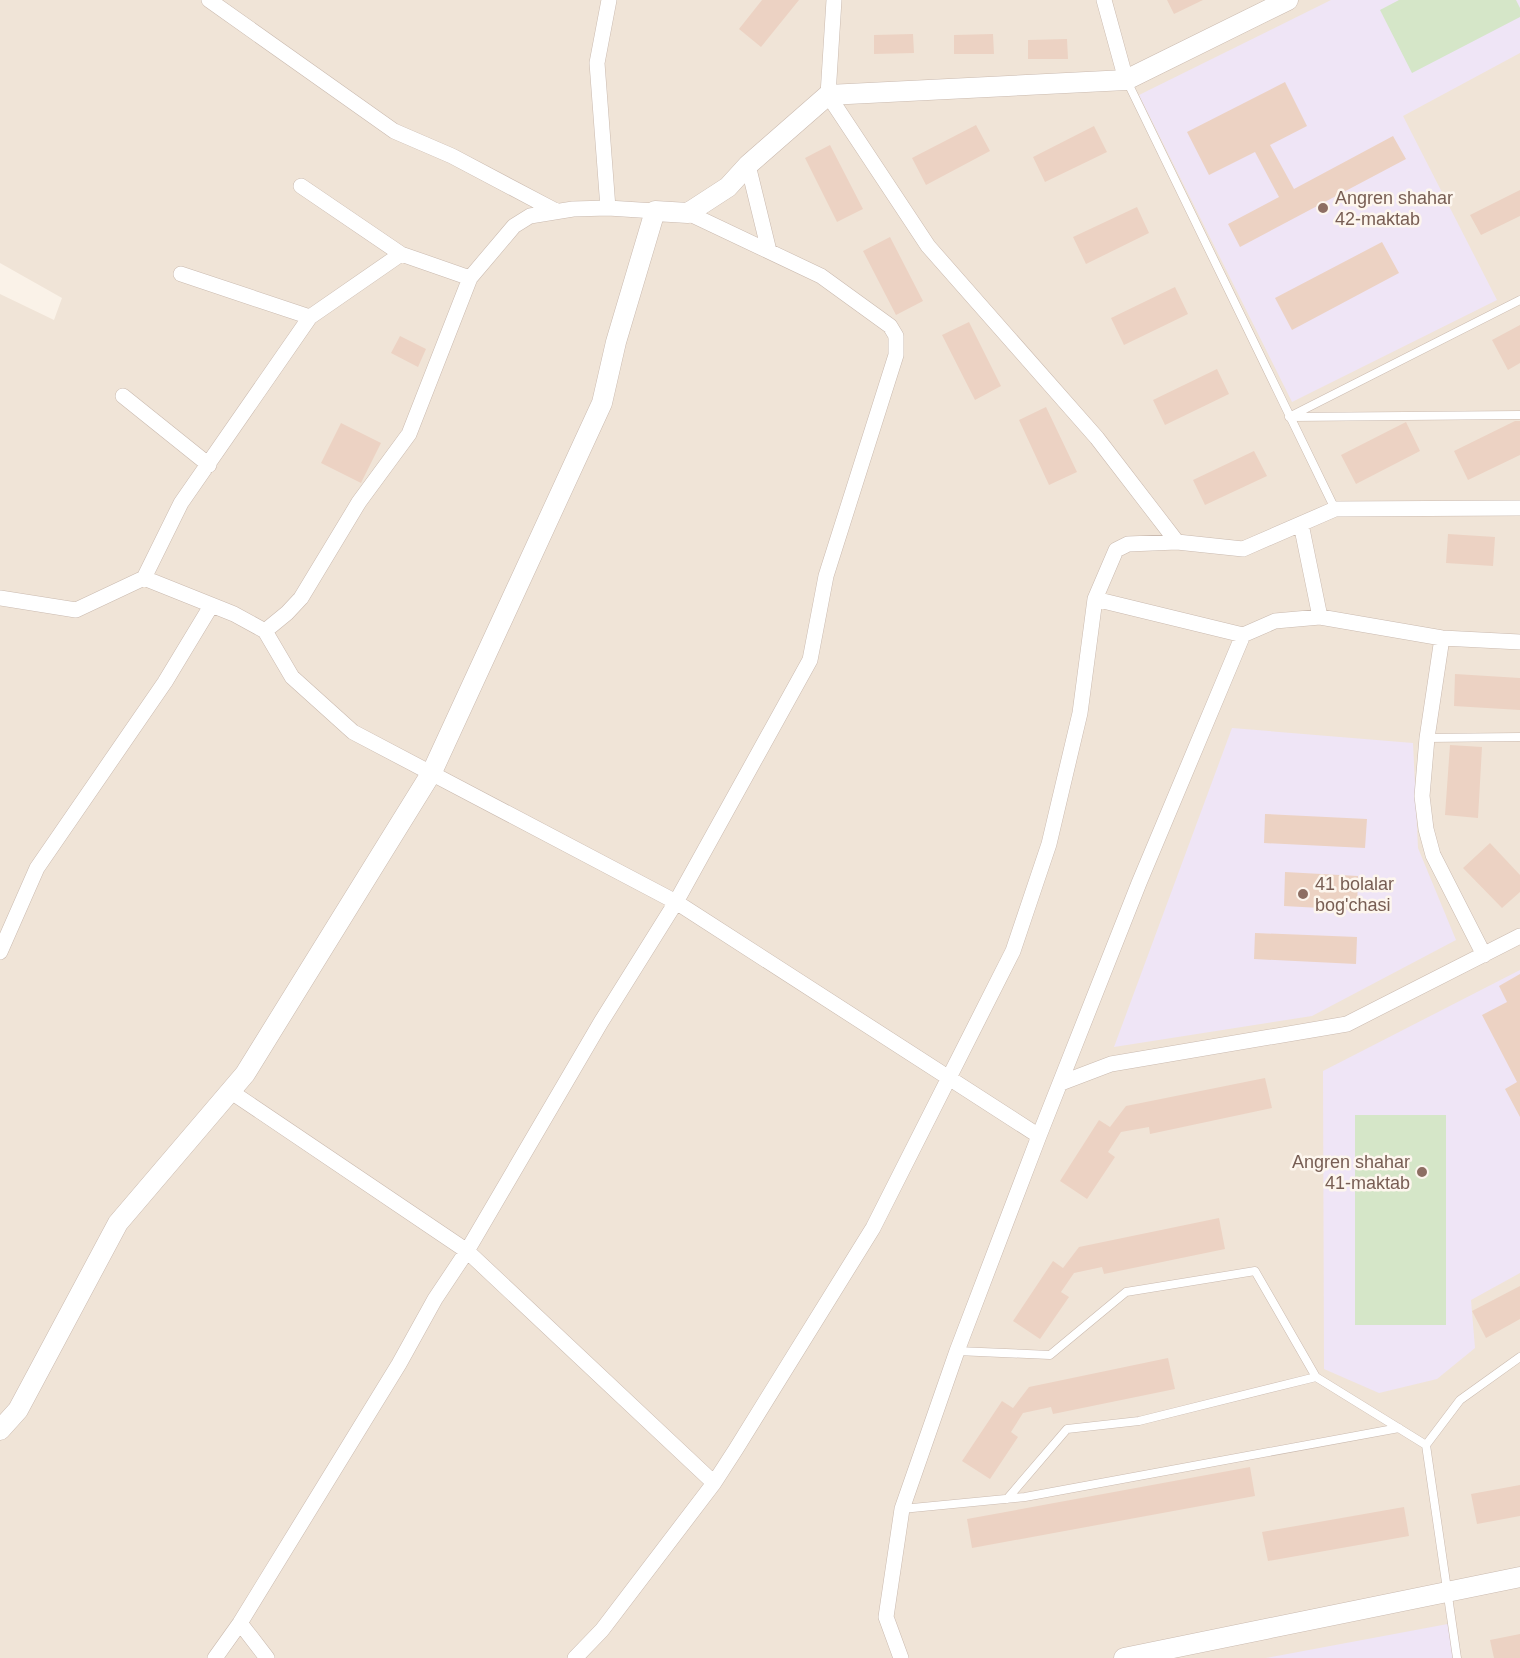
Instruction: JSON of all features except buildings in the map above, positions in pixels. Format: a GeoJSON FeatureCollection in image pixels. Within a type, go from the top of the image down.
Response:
{"type":"FeatureCollection","features":[{"type":"Feature","properties":{"kind":"street"},"geometry":{"type":"LineString","coordinates":[[209,0],[394,131],[452,156],[556,211]]}},
{"type":"Feature","properties":{"kind":"street"},"geometry":{"type":"LineString","coordinates":[[608,208],[597,63],[609,0]]}},
{"type":"Feature","properties":{"kind":"street"},"geometry":{"type":"LineString","coordinates":[[834,0],[828,95],[928,246],[1097,438],[1177,542]]}},
{"type":"Feature","properties":{"kind":"street"},"geometry":{"type":"LineString","coordinates":[[1104,0],[1126,80]]}},
{"type":"Feature","properties":{"kind":"street"},"geometry":{"type":"LineString","coordinates":[[688,213],[728,187],[748,165],[828,95],[1126,80],[1288,0]]}},
{"type":"Feature","properties":{"kind":"street"},"geometry":{"type":"LineString","coordinates":[[748,165],[769,251]]}},
{"type":"Feature","properties":{"kind":"street"},"geometry":{"type":"LineString","coordinates":[[301,186],[400,254],[470,278]]}},
{"type":"Feature","properties":{"kind":"street"},"geometry":{"type":"LineString","coordinates":[[215,1658],[240,1623],[399,1364],[435,1299],[467,1251],[601,1022],[676,902],[810,660],[826,576],[897,350],[896,336],[890,326],[821,276],[688,213],[608,208],[556,211],[530,216],[514,226],[470,278],[409,434],[359,502],[301,597],[287,613],[265,631]]}},
{"type":"Feature","properties":{"kind":"street"},"geometry":{"type":"LineString","coordinates":[[0,1430],[18,1410],[118,1223],[245,1074],[432,772],[602,403],[616,342],[655,211]]}},
{"type":"Feature","properties":{"kind":"street"},"geometry":{"type":"LineString","coordinates":[[0,598],[76,610],[144,578],[182,504],[310,317],[400,254]]}},
{"type":"Feature","properties":{"kind":"street"},"geometry":{"type":"LineString","coordinates":[[182,274],[310,317]]}},
{"type":"Feature","properties":{"kind":"street"},"geometry":{"type":"LineString","coordinates":[[123,396],[208,465]]}},
{"type":"Feature","properties":{"kind":"street"},"geometry":{"type":"LineString","coordinates":[[575,1658],[602,1630],[714,1483],[873,1228],[1013,951],[1049,844],[1080,713],[1095,599],[1114,554],[1120,547],[1128,544],[1177,542],[1243,549],[1335,509],[1520,508]]}},
{"type":"Feature","properties":{"kind":"street"},"geometry":{"type":"LineString","coordinates":[[1301,524],[1320,617]]}},
{"type":"Feature","properties":{"kind":"street"},"geometry":{"type":"LineString","coordinates":[[144,578],[234,614],[265,631],[292,677],[353,732],[676,902],[1039,1136]]}},
{"type":"Feature","properties":{"kind":"street"},"geometry":{"type":"LineString","coordinates":[[1095,599],[1243,635],[1275,621],[1320,617],[1442,638],[1520,642]]}},
{"type":"Feature","properties":{"kind":"street"},"geometry":{"type":"LineString","coordinates":[[0,952],[37,868],[165,682],[211,606]]}},
{"type":"Feature","properties":{"kind":"street"},"geometry":{"type":"LineString","coordinates":[[901,1658],[886,1617],[902,1509],[957,1352],[1039,1136],[1139,883],[1243,635]]}},
{"type":"Feature","properties":{"kind":"street"},"geometry":{"type":"LineString","coordinates":[[1442,638],[1427,738],[1422,796],[1426,829],[1433,855],[1484,955]]}},
{"type":"Feature","properties":{"kind":"street"},"geometry":{"type":"LineString","coordinates":[[1061,1083],[1112,1064],[1347,1024],[1520,936]]}},
{"type":"Feature","properties":{"kind":"street"},"geometry":{"type":"LineString","coordinates":[[231,1091],[467,1251],[714,1483]]}},
{"type":"Feature","properties":{"kind":"street"},"geometry":{"type":"LineString","coordinates":[[1124,1658],[1520,1577]]}},
{"type":"Feature","properties":{"kind":"street"},"geometry":{"type":"LineString","coordinates":[[240,1623],[267,1658]]}},
{"type":"Feature","properties":{"kind":"lane"},"geometry":{"type":"LineString","coordinates":[[1126,80],[1335,509]]}},
{"type":"Feature","properties":{"kind":"lane"},"geometry":{"type":"LineString","coordinates":[[1289,417],[1520,300]]}},
{"type":"Feature","properties":{"kind":"lane"},"geometry":{"type":"LineString","coordinates":[[1289,417],[1520,414]]}},
{"type":"Feature","properties":{"kind":"lane"},"geometry":{"type":"LineString","coordinates":[[1427,738],[1520,737]]}},
{"type":"Feature","properties":{"kind":"lane"},"geometry":{"type":"LineString","coordinates":[[957,1352],[1050,1355],[1126,1292],[1255,1271],[1316,1377],[1426,1445]]}},
{"type":"Feature","properties":{"kind":"lane"},"geometry":{"type":"LineString","coordinates":[[1457,1658],[1426,1445],[1460,1400],[1520,1357]]}},
{"type":"Feature","properties":{"kind":"lane"},"geometry":{"type":"LineString","coordinates":[[1007,1499],[1067,1429],[1139,1421],[1316,1377]]}},
{"type":"Feature","properties":{"kind":"lane"},"geometry":{"type":"LineString","coordinates":[[902,1509],[1007,1499],[1398,1428]]}},
{"type":"Feature","properties":{"kind":"shaded area"},"geometry":{"type":"Polygon","coordinates":[[[0,0],[1520,0],[1520,1658],[0,1658],[0,294],[54,320],[62,298],[0,263],[0,0]]]}},
{"type":"Feature","properties":{"kind":"shaded area","name":"Angren shahar 42-maktab"},"geometry":{"type":"Polygon","coordinates":[[[1331,0],[1520,0],[1520,53],[1403,116],[1497,300],[1292,402],[1139,95],[1331,0]]]}},
{"type":"Feature","properties":{"kind":"shaded area","name":"41 bolalar bog'chasi"},"geometry":{"type":"Polygon","coordinates":[[[1232,728],[1413,743],[1418,848],[1456,940],[1312,1016],[1114,1047],[1232,728]]]}},
{"type":"Feature","properties":{"kind":"shaded area","name":"Angren shahar 41-maktab"},"geometry":{"type":"Polygon","coordinates":[[[1520,970],[1520,1273],[1471,1300],[1475,1348],[1437,1379],[1379,1393],[1324,1369],[1323,1071],[1520,970]]]}},
{"type":"Feature","properties":{"kind":"shaded area"},"geometry":{"type":"Polygon","coordinates":[[[1453,1623],[1459,1658],[1266,1658],[1453,1623]]]}},
{"type":"Feature","properties":{"kind":"green space"},"geometry":{"type":"Polygon","coordinates":[[[1399,0],[1516,0],[1520,8],[1520,17],[1412,73],[1380,10],[1399,0]]]}},
{"type":"Feature","properties":{"kind":"green space"},"geometry":{"type":"Polygon","coordinates":[[[1355,1115],[1446,1115],[1446,1325],[1355,1325],[1355,1115]]]}},
{"type":"Feature","properties":{"kind":"place","name":"Angren shahar 42-maktab"},"geometry":{"type":"Point","coordinates":[1323,208]}},
{"type":"Feature","properties":{"kind":"place","name":"41 bolalar bog'chasi"},"geometry":{"type":"Point","coordinates":[1303,894]}},
{"type":"Feature","properties":{"kind":"place","name":"Angren shahar 41-maktab"},"geometry":{"type":"Point","coordinates":[1422,1172]}}]}
